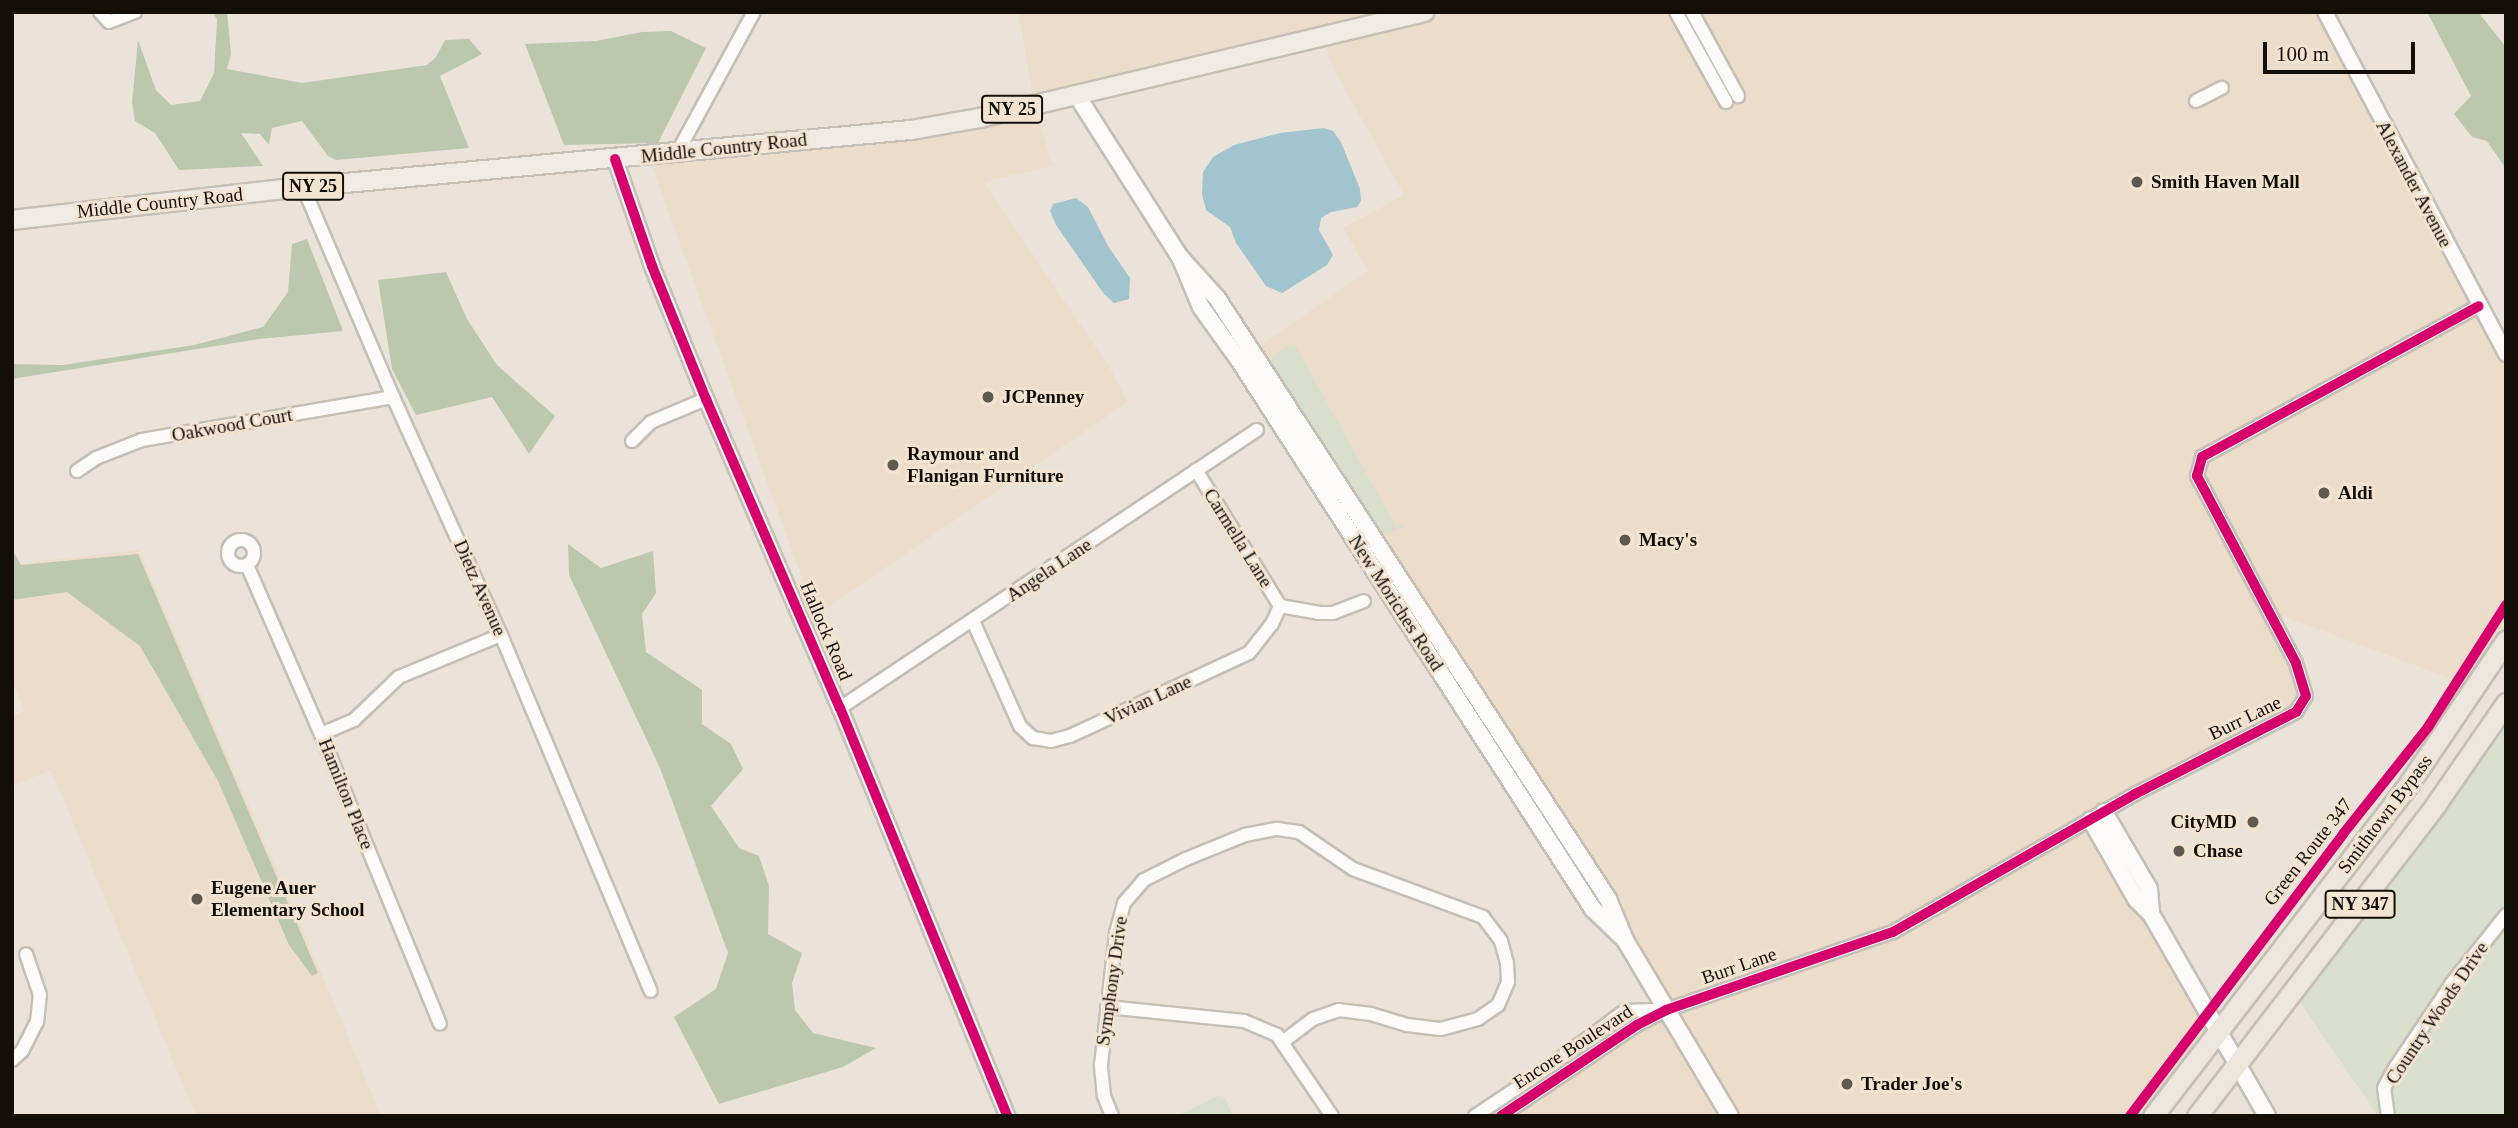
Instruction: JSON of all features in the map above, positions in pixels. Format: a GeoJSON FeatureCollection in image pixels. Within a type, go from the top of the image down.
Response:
{"type":"FeatureCollection","features":[{"type":"Feature","properties":{"kind":"highway","name":"Smithtown Bypass"},"geometry":{"type":"LineString","coordinates":[[2153,1116],[2425,761],[2506,640]]}},
{"type":"Feature","properties":{"kind":"highway","name":"Smithtown Bypass"},"geometry":{"type":"LineString","coordinates":[[2197,1116],[2429,814],[2506,703]]}},
{"type":"Feature","properties":{"kind":"main road","name":"Middle Country Road"},"geometry":{"type":"LineString","coordinates":[[12,219],[303,187],[911,130],[979,118],[1425,12]]}},
{"type":"Feature","properties":{"kind":"main road","name":"New Moriches Road"},"geometry":{"type":"LineString","coordinates":[[1076,94],[1180,257],[1217,298],[1608,899],[1625,940],[1730,1116]]}},
{"type":"Feature","properties":{"kind":"main road"},"geometry":{"type":"LineString","coordinates":[[2097,816],[2136,899],[2151,914],[2267,1116]]}},
{"type":"Feature","properties":{"kind":"street"},"geometry":{"type":"LineString","coordinates":[[100,12],[109,22],[135,12]]}},
{"type":"Feature","properties":{"kind":"street"},"geometry":{"type":"LineString","coordinates":[[677,153],[754,12]]}},
{"type":"Feature","properties":{"kind":"street"},"geometry":{"type":"LineString","coordinates":[[1676,12],[1732,99],[1692,12]]}},
{"type":"Feature","properties":{"kind":"street","name":"Alexander Avenue"},"geometry":{"type":"LineString","coordinates":[[2325,12],[2506,354]]}},
{"type":"Feature","properties":{"kind":"street"},"geometry":{"type":"LineString","coordinates":[[2196,101],[2222,88]]}},
{"type":"Feature","properties":{"kind":"street","name":"Hallock Road"},"geometry":{"type":"LineString","coordinates":[[615,159],[652,266],[706,399],[840,708],[1007,1116]]}},
{"type":"Feature","properties":{"kind":"street","name":"Dietz Avenue"},"geometry":{"type":"LineString","coordinates":[[303,187],[393,397],[501,635],[651,991]]}},
{"type":"Feature","properties":{"kind":"street","name":"Burr Lane"},"geometry":{"type":"LineString","coordinates":[[1666,1010],[1893,932],[2192,764],[2296,712],[2306,696],[2296,663],[2197,476],[2202,457],[2480,306]]}},
{"type":"Feature","properties":{"kind":"street","name":"Oakwood Court"},"geometry":{"type":"LineString","coordinates":[[77,471],[96,458],[142,440],[393,397]]}},
{"type":"Feature","properties":{"kind":"street"},"geometry":{"type":"LineString","coordinates":[[632,441],[651,422],[706,399]]}},
{"type":"Feature","properties":{"kind":"street","name":"Angela Lane"},"geometry":{"type":"LineString","coordinates":[[840,708],[1257,430]]}},
{"type":"Feature","properties":{"kind":"street","name":"Carmella Lane"},"geometry":{"type":"LineString","coordinates":[[1196,470],[1280,606]]}},
{"type":"Feature","properties":{"kind":"street","name":"Hamilton Place"},"geometry":{"type":"LineString","coordinates":[[247,565],[321,734],[440,1024]]}},
{"type":"Feature","properties":{"kind":"street"},"geometry":{"type":"LineString","coordinates":[[1280,606],[1333,613],[1364,601]]}},
{"type":"Feature","properties":{"kind":"street","name":"Vivian Lane"},"geometry":{"type":"LineString","coordinates":[[973,621],[1020,726],[1033,738],[1051,741],[1070,736],[1249,653],[1272,624],[1280,606]]}},
{"type":"Feature","properties":{"kind":"street"},"geometry":{"type":"LineString","coordinates":[[321,734],[354,720],[399,677],[501,635]]}},
{"type":"Feature","properties":{"kind":"street","name":"Symphony Drive"},"geometry":{"type":"LineString","coordinates":[[1112,1116],[1104,1096],[1101,1065],[1116,933],[1124,903],[1144,880],[1245,835],[1277,829],[1299,832],[1364,873],[1483,917],[1501,941],[1507,962],[1508,982],[1498,1005],[1478,1019],[1440,1029],[1407,1025],[1371,1014],[1339,1010],[1313,1019],[1283,1042]]}},
{"type":"Feature","properties":{"kind":"street","name":"Country Woods Drive"},"geometry":{"type":"LineString","coordinates":[[2388,1116],[2384,1088],[2397,1065],[2452,984],[2506,915]]}},
{"type":"Feature","properties":{"kind":"street"},"geometry":{"type":"LineString","coordinates":[[12,1060],[22,1051],[37,1022],[40,995],[26,954]]}},
{"type":"Feature","properties":{"kind":"street"},"geometry":{"type":"LineString","coordinates":[[1107,1007],[1244,1021],[1277,1035],[1332,1116]]}},
{"type":"Feature","properties":{"kind":"street","name":"Encore Boulevard"},"geometry":{"type":"LineString","coordinates":[[1475,1116],[1553,1065],[1625,1011],[1666,1010]]}},
{"type":"Feature","properties":{"kind":"street","name":"Encore Boulevard"},"geometry":{"type":"LineString","coordinates":[[1501,1116],[1637,1025],[1666,1010]]}},
{"type":"Feature","properties":{"kind":"shaded area","name":"Smith Haven Mall"},"geometry":{"type":"Polygon","coordinates":[[[1018,12],[2325,12],[2479,306],[2474,309],[2506,364],[2506,640],[2476,688],[2269,611],[2306,696],[2296,712],[2091,819],[2219,1030],[2153,1116],[1501,1116],[1666,1010],[1239,360],[1368,271],[1343,228],[1404,195],[1334,70],[1321,37],[1034,104],[1053,166],[984,182],[1110,368],[1128,402],[819,613],[804,584],[648,156],[831,137],[1034,103],[1018,12]]]}},
{"type":"Feature","properties":{"kind":"shaded area","name":"Eugene Auer Elementary School"},"geometry":{"type":"Polygon","coordinates":[[[139,550],[381,1116],[196,1116],[51,770],[12,786],[12,716],[24,711],[12,680],[12,564],[139,550]]]}},
{"type":"Feature","properties":{"kind":"green space"},"geometry":{"type":"Polygon","coordinates":[[[213,12],[227,12],[231,54],[227,69],[302,83],[427,65],[436,57],[445,40],[469,39],[482,54],[440,76],[469,148],[336,160],[328,156],[302,121],[272,128],[269,145],[260,134],[241,133],[263,166],[179,170],[155,133],[135,121],[132,103],[138,40],[156,90],[171,105],[200,101],[214,73],[217,20],[213,12]]]}},
{"type":"Feature","properties":{"kind":"green space"},"geometry":{"type":"Polygon","coordinates":[[[2427,12],[2478,12],[2506,47],[2506,169],[2487,141],[2472,137],[2454,114],[2471,96],[2427,12]]]}},
{"type":"Feature","properties":{"kind":"green space"},"geometry":{"type":"Polygon","coordinates":[[[671,31],[706,48],[658,143],[564,145],[525,44],[596,41],[642,32],[671,31]]]}},
{"type":"Feature","properties":{"kind":"green space"},"geometry":{"type":"Polygon","coordinates":[[[307,239],[343,331],[259,339],[12,379],[12,364],[63,365],[194,345],[263,327],[288,292],[292,244],[307,239]]]}},
{"type":"Feature","properties":{"kind":"green space"},"geometry":{"type":"Polygon","coordinates":[[[446,272],[467,319],[497,365],[555,416],[529,454],[492,397],[416,415],[392,369],[378,280],[446,272]]]}},
{"type":"Feature","properties":{"kind":"green space"},"geometry":{"type":"Polygon","coordinates":[[[1294,343],[1395,525],[1403,523],[1404,526],[1393,532],[1382,533],[1271,362],[1272,356],[1294,343]]]}},
{"type":"Feature","properties":{"kind":"green space"},"geometry":{"type":"Polygon","coordinates":[[[568,544],[601,568],[653,551],[656,593],[642,614],[646,652],[702,690],[702,724],[731,744],[743,769],[711,806],[739,848],[759,856],[769,886],[768,934],[802,953],[792,983],[795,1010],[813,1033],[876,1048],[843,1067],[719,1104],[674,1017],[716,989],[728,953],[660,768],[569,575],[568,544]]]}},
{"type":"Feature","properties":{"kind":"green space"},"geometry":{"type":"Polygon","coordinates":[[[12,549],[21,565],[138,554],[318,973],[312,976],[289,945],[218,781],[140,646],[67,592],[12,600],[12,549]]]}},
{"type":"Feature","properties":{"kind":"green space"},"geometry":{"type":"Polygon","coordinates":[[[2506,701],[2506,1116],[2378,1116],[2295,995],[2506,701]]]}},
{"type":"Feature","properties":{"kind":"green space"},"geometry":{"type":"Polygon","coordinates":[[[1219,1095],[1225,1098],[1233,1116],[1177,1116],[1219,1095]]]}},
{"type":"Feature","properties":{"kind":"water"},"geometry":{"type":"Polygon","coordinates":[[[1324,128],[1333,131],[1341,142],[1360,189],[1361,201],[1357,207],[1331,212],[1321,218],[1319,230],[1333,255],[1327,265],[1282,293],[1266,286],[1236,243],[1230,227],[1206,210],[1202,194],[1203,172],[1213,157],[1234,145],[1280,133],[1324,128]]]}},
{"type":"Feature","properties":{"kind":"water"},"geometry":{"type":"Polygon","coordinates":[[[1076,198],[1088,207],[1108,246],[1130,278],[1129,299],[1114,303],[1104,294],[1056,225],[1050,211],[1053,204],[1076,198]]]}},
{"type":"Feature","properties":{"kind":"cycle path"},"geometry":{"type":"LineString","coordinates":[[615,159],[652,266],[706,399],[840,708],[1007,1116]]}},
{"type":"Feature","properties":{"kind":"cycle path"},"geometry":{"type":"LineString","coordinates":[[1501,1116],[1637,1025],[1666,1010],[1893,932],[2135,794],[2296,712],[2306,696],[2296,663],[2197,476],[2202,457],[2479,306]]}},
{"type":"Feature","properties":{"kind":"cycle path","name":"Green Route 347"},"geometry":{"type":"LineString","coordinates":[[2130,1116],[2343,834],[2428,727],[2506,605]]}},
{"type":"Feature","properties":{"kind":"place","name":"Smith Haven Mall"},"geometry":{"type":"Point","coordinates":[2137,182]}},
{"type":"Feature","properties":{"kind":"place","name":"JCPenney"},"geometry":{"type":"Point","coordinates":[988,397]}},
{"type":"Feature","properties":{"kind":"place","name":"Raymour and Flanigan Furniture"},"geometry":{"type":"Point","coordinates":[893,465]}},
{"type":"Feature","properties":{"kind":"place","name":"Aldi"},"geometry":{"type":"Point","coordinates":[2324,493]}},
{"type":"Feature","properties":{"kind":"place","name":"Macy's"},"geometry":{"type":"Point","coordinates":[1625,540]}},
{"type":"Feature","properties":{"kind":"place","name":"CityMD"},"geometry":{"type":"Point","coordinates":[2253,822]}},
{"type":"Feature","properties":{"kind":"place","name":"Chase"},"geometry":{"type":"Point","coordinates":[2179,851]}},
{"type":"Feature","properties":{"kind":"place","name":"Eugene Auer Elementary School"},"geometry":{"type":"Point","coordinates":[197,899]}},
{"type":"Feature","properties":{"kind":"place","name":"Trader Joe's"},"geometry":{"type":"Point","coordinates":[1847,1084]}}]}
